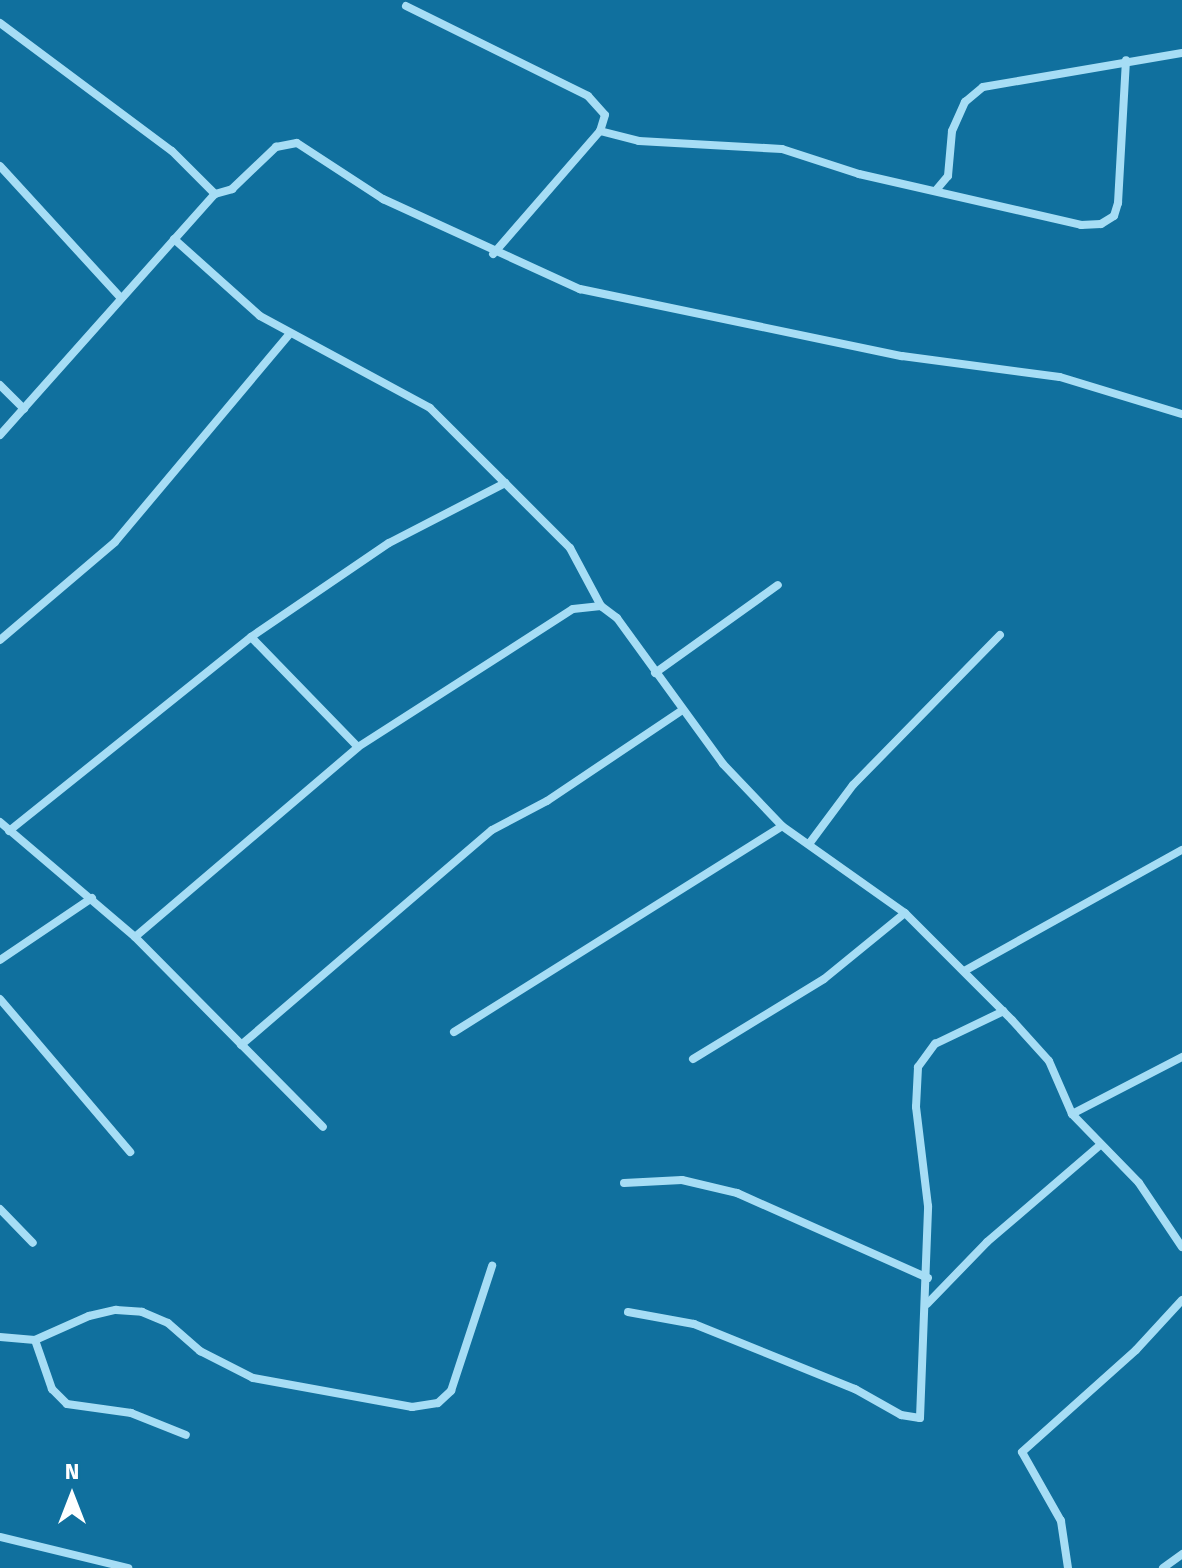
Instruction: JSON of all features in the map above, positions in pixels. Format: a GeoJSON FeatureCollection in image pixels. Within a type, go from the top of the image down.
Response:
{"type":"FeatureCollection","features":[{"type":"Feature","properties":{"kind":"street"},"geometry":{"type":"LineString","coordinates":[[406,6],[601,105],[600,131],[493,254]]}},
{"type":"Feature","properties":{"kind":"street"},"geometry":{"type":"LineString","coordinates":[[0,23],[172,151],[215,194]]}},
{"type":"Feature","properties":{"kind":"street"},"geometry":{"type":"LineString","coordinates":[[937,189],[948,176],[952,131],[970,95],[1003,82],[1182,53]]}},
{"type":"Feature","properties":{"kind":"street"},"geometry":{"type":"LineString","coordinates":[[600,131],[639,141],[782,149],[859,174],[937,189],[1081,225],[1101,224],[1114,216],[1126,60]]}},
{"type":"Feature","properties":{"kind":"street"},"geometry":{"type":"LineString","coordinates":[[0,435],[215,194],[232,189],[276,147],[297,143],[383,199],[493,254],[580,289],[679,313],[973,369],[1060,377],[1182,414]]}},
{"type":"Feature","properties":{"kind":"street"},"geometry":{"type":"LineString","coordinates":[[0,166],[121,298]]}},
{"type":"Feature","properties":{"kind":"street"},"geometry":{"type":"LineString","coordinates":[[174,239],[228,290],[289,335],[430,408],[570,548],[601,606],[617,618],[681,711],[782,826],[905,913],[966,970],[1049,1061],[1072,1114],[1139,1183],[1182,1247]]}},
{"type":"Feature","properties":{"kind":"street"},"geometry":{"type":"LineString","coordinates":[[0,640],[115,542],[289,335]]}},
{"type":"Feature","properties":{"kind":"street"},"geometry":{"type":"LineString","coordinates":[[0,385],[24,409]]}},
{"type":"Feature","properties":{"kind":"street"},"geometry":{"type":"LineString","coordinates":[[9,831],[251,637],[389,543],[505,483]]}},
{"type":"Feature","properties":{"kind":"street"},"geometry":{"type":"LineString","coordinates":[[655,673],[778,585]]}},
{"type":"Feature","properties":{"kind":"street"},"geometry":{"type":"LineString","coordinates":[[135,937],[358,747],[573,609],[601,606]]}},
{"type":"Feature","properties":{"kind":"street"},"geometry":{"type":"LineString","coordinates":[[809,844],[853,785],[1000,635]]}},
{"type":"Feature","properties":{"kind":"street"},"geometry":{"type":"LineString","coordinates":[[251,637],[358,747]]}},
{"type":"Feature","properties":{"kind":"street"},"geometry":{"type":"LineString","coordinates":[[241,1045],[492,830],[547,801],[681,711]]}},
{"type":"Feature","properties":{"kind":"street"},"geometry":{"type":"LineString","coordinates":[[0,822],[135,937],[323,1127]]}},
{"type":"Feature","properties":{"kind":"street"},"geometry":{"type":"LineString","coordinates":[[454,1032],[782,826]]}},
{"type":"Feature","properties":{"kind":"street"},"geometry":{"type":"LineString","coordinates":[[966,970],[1182,850]]}},
{"type":"Feature","properties":{"kind":"street"},"geometry":{"type":"LineString","coordinates":[[0,960],[92,898]]}},
{"type":"Feature","properties":{"kind":"street"},"geometry":{"type":"LineString","coordinates":[[693,1059],[824,979],[905,913]]}},
{"type":"Feature","properties":{"kind":"street"},"geometry":{"type":"LineString","coordinates":[[0,999],[130,1152]]}},
{"type":"Feature","properties":{"kind":"street"},"geometry":{"type":"LineString","coordinates":[[628,1312],[694,1324],[855,1389],[914,1419],[924,1411],[928,1206],[916,1107],[918,1067],[935,1044],[1004,1011]]}},
{"type":"Feature","properties":{"kind":"street"},"geometry":{"type":"LineString","coordinates":[[1072,1114],[1182,1057]]}},
{"type":"Feature","properties":{"kind":"street"},"geometry":{"type":"LineString","coordinates":[[927,1304],[987,1242],[1100,1145]]}},
{"type":"Feature","properties":{"kind":"street"},"geometry":{"type":"LineString","coordinates":[[624,1183],[682,1180],[737,1193],[928,1278]]}},
{"type":"Feature","properties":{"kind":"street"},"geometry":{"type":"LineString","coordinates":[[0,1209],[33,1243]]}},
{"type":"Feature","properties":{"kind":"street"},"geometry":{"type":"LineString","coordinates":[[0,1337],[35,1340],[89,1316],[116,1310],[142,1312],[168,1323],[200,1351],[253,1378],[412,1407],[438,1403],[451,1391],[492,1266]]}},
{"type":"Feature","properties":{"kind":"street"},"geometry":{"type":"LineString","coordinates":[[1068,1568],[1061,1521],[1022,1452],[1136,1350],[1182,1300]]}},
{"type":"Feature","properties":{"kind":"street"},"geometry":{"type":"LineString","coordinates":[[35,1340],[52,1389],[67,1404],[131,1413],[186,1435]]}},
{"type":"Feature","properties":{"kind":"street"},"geometry":{"type":"LineString","coordinates":[[0,1537],[128,1568]]}},
{"type":"Feature","properties":{"kind":"street"},"geometry":{"type":"LineString","coordinates":[[1163,1568],[1182,1554]]}}]}
